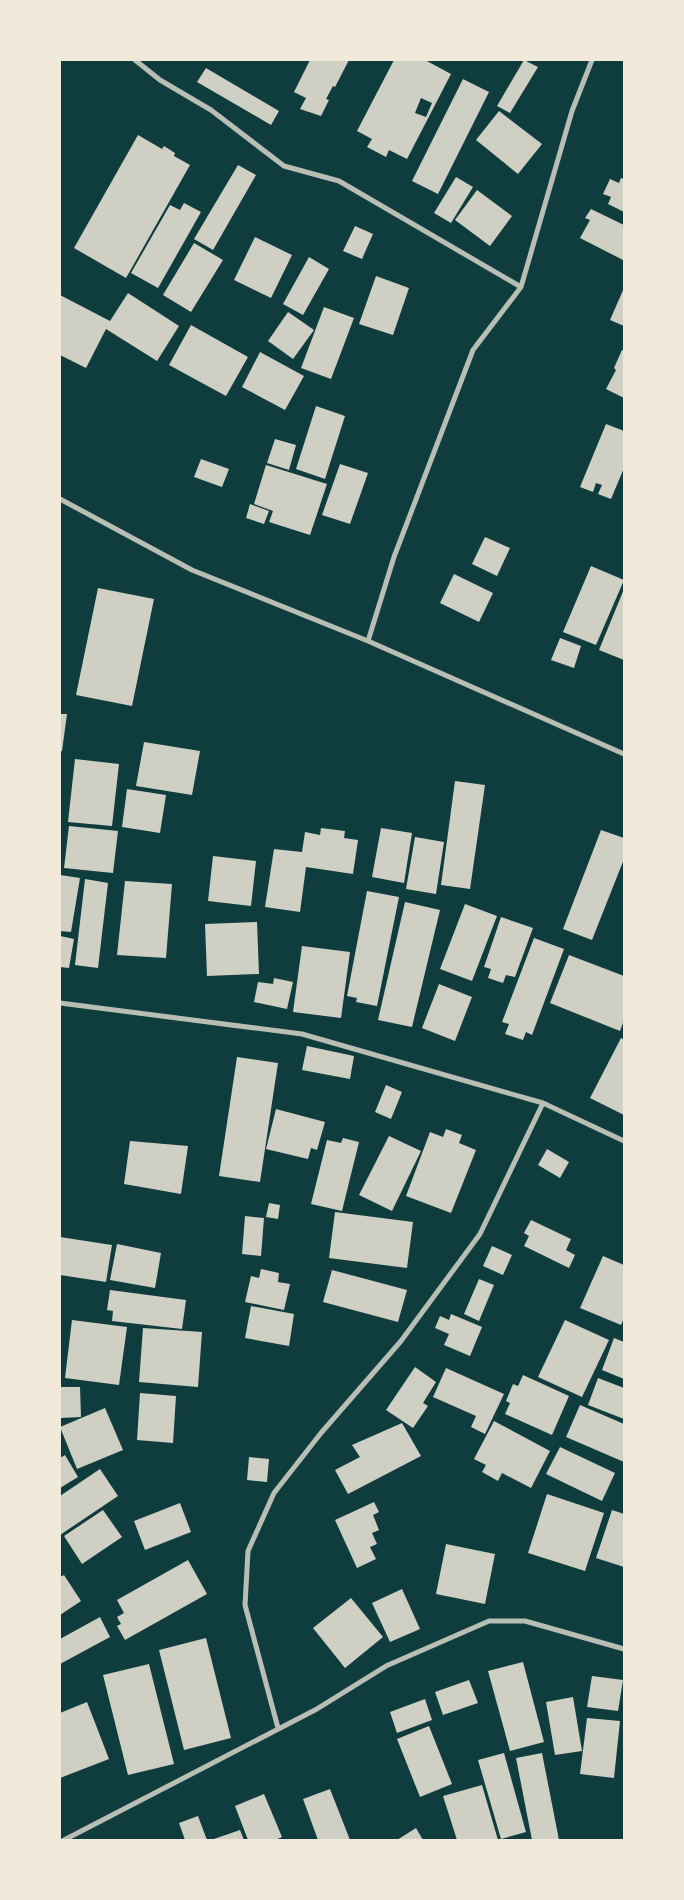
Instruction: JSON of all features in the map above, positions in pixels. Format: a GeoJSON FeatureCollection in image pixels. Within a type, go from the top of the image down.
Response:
{"type":"FeatureCollection","features":[{"type":"Feature","properties":{"kind":"street"},"geometry":{"type":"LineString","coordinates":[[135,60],[160,80],[210,110],[284,166],[340,181],[521,287]]}},
{"type":"Feature","properties":{"kind":"street"},"geometry":{"type":"LineString","coordinates":[[368,641],[394,557],[473,350],[521,287],[572,111],[592,60]]}},
{"type":"Feature","properties":{"kind":"street"},"geometry":{"type":"LineString","coordinates":[[60,499],[192,570],[368,641],[624,754]]}},
{"type":"Feature","properties":{"kind":"street"},"geometry":{"type":"LineString","coordinates":[[60,1003],[302,1034],[543,1102],[624,1141]]}},
{"type":"Feature","properties":{"kind":"street"},"geometry":{"type":"LineString","coordinates":[[278,1728],[244,1605],[248,1551],[274,1493],[321,1433],[401,1341],[480,1234],[543,1102]]}},
{"type":"Feature","properties":{"kind":"street"},"geometry":{"type":"LineString","coordinates":[[64,1840],[315,1710],[386,1666],[488,1621],[525,1621],[624,1649]]}},
{"type":"Feature","properties":{"kind":"building"},"geometry":{"type":"Polygon","coordinates":[[[310,60],[349,60],[335,87],[333,86],[326,99],[329,100],[321,116],[300,109],[306,98],[294,92],[310,60]]]}},
{"type":"Feature","properties":{"kind":"building"},"geometry":{"type":"Polygon","coordinates":[[[394,60],[425,60],[451,74],[407,159],[389,150],[386,157],[367,147],[372,139],[357,131],[394,60]],[[421,98],[415,113],[426,117],[432,103],[421,98]]]}},
{"type":"Feature","properties":{"kind":"building"},"geometry":{"type":"Polygon","coordinates":[[[524,60],[538,67],[510,113],[497,106],[524,60]]]}},
{"type":"Feature","properties":{"kind":"building"},"geometry":{"type":"Polygon","coordinates":[[[206,68],[279,111],[271,125],[197,82],[206,68]]]}},
{"type":"Feature","properties":{"kind":"building"},"geometry":{"type":"Polygon","coordinates":[[[463,79],[489,92],[438,194],[412,181],[463,79]]]}},
{"type":"Feature","properties":{"kind":"building"},"geometry":{"type":"Polygon","coordinates":[[[499,111],[542,144],[518,174],[476,140],[499,111]]]}},
{"type":"Feature","properties":{"kind":"building"},"geometry":{"type":"Polygon","coordinates":[[[138,135],[162,149],[164,146],[175,153],[174,156],[190,165],[126,278],[74,248],[138,135]]]}},
{"type":"Feature","properties":{"kind":"building"},"geometry":{"type":"Polygon","coordinates":[[[238,165],[256,175],[213,250],[194,239],[238,165]]]}},
{"type":"Feature","properties":{"kind":"building"},"geometry":{"type":"Polygon","coordinates":[[[456,177],[473,187],[451,223],[434,213],[456,177]]]}},
{"type":"Feature","properties":{"kind":"building"},"geometry":{"type":"Polygon","coordinates":[[[621,178],[624,179],[624,212],[608,204],[611,197],[603,194],[610,179],[619,183],[621,178]]]}},
{"type":"Feature","properties":{"kind":"building"},"geometry":{"type":"Polygon","coordinates":[[[477,190],[512,216],[490,246],[455,220],[477,190]]]}},
{"type":"Feature","properties":{"kind":"building"},"geometry":{"type":"Polygon","coordinates":[[[184,203],[201,212],[158,288],[131,273],[170,205],[180,210],[184,203]]]}},
{"type":"Feature","properties":{"kind":"building"},"geometry":{"type":"Polygon","coordinates":[[[591,209],[624,225],[623,260],[580,238],[590,220],[585,218],[591,209]]]}},
{"type":"Feature","properties":{"kind":"building"},"geometry":{"type":"Polygon","coordinates":[[[355,226],[373,234],[362,259],[343,251],[355,226]]]}},
{"type":"Feature","properties":{"kind":"building"},"geometry":{"type":"Polygon","coordinates":[[[255,237],[292,255],[271,298],[234,280],[255,237]]]}},
{"type":"Feature","properties":{"kind":"building"},"geometry":{"type":"Polygon","coordinates":[[[194,243],[223,260],[191,312],[163,295],[194,243]]]}},
{"type":"Feature","properties":{"kind":"building"},"geometry":{"type":"Polygon","coordinates":[[[309,257],[329,269],[303,315],[283,304],[309,257]]]}},
{"type":"Feature","properties":{"kind":"building"},"geometry":{"type":"Polygon","coordinates":[[[376,276],[409,288],[393,335],[359,324],[376,276]]]}},
{"type":"Feature","properties":{"kind":"building"},"geometry":{"type":"Polygon","coordinates":[[[624,288],[624,326],[610,320],[624,288]]]}},
{"type":"Feature","properties":{"kind":"building"},"geometry":{"type":"Polygon","coordinates":[[[128,293],[179,326],[157,361],[106,329],[86,368],[60,355],[60,295],[110,321],[128,293]]]}},
{"type":"Feature","properties":{"kind":"building"},"geometry":{"type":"Polygon","coordinates":[[[324,307],[354,318],[331,379],[301,368],[324,307]]]}},
{"type":"Feature","properties":{"kind":"building"},"geometry":{"type":"Polygon","coordinates":[[[288,312],[314,330],[293,359],[268,341],[288,312]]]}},
{"type":"Feature","properties":{"kind":"building"},"geometry":{"type":"Polygon","coordinates":[[[191,325],[248,357],[226,396],[169,365],[191,325]]]}},
{"type":"Feature","properties":{"kind":"building"},"geometry":{"type":"Polygon","coordinates":[[[622,350],[624,351],[624,398],[606,389],[616,370],[614,368],[622,350]]]}},
{"type":"Feature","properties":{"kind":"building"},"geometry":{"type":"Polygon","coordinates":[[[260,352],[304,376],[285,410],[242,387],[260,352]]]}},
{"type":"Feature","properties":{"kind":"building"},"geometry":{"type":"Polygon","coordinates":[[[316,406],[345,416],[325,479],[296,469],[316,406]]]}},
{"type":"Feature","properties":{"kind":"building"},"geometry":{"type":"Polygon","coordinates":[[[606,424],[624,431],[624,468],[611,499],[598,494],[602,485],[596,483],[593,492],[580,487],[606,424]]]}},
{"type":"Feature","properties":{"kind":"building"},"geometry":{"type":"Polygon","coordinates":[[[275,439],[296,445],[289,470],[267,463],[275,439]]]}},
{"type":"Feature","properties":{"kind":"building"},"geometry":{"type":"Polygon","coordinates":[[[201,459],[229,469],[222,487],[194,477],[201,459]]]}},
{"type":"Feature","properties":{"kind":"building"},"geometry":{"type":"Polygon","coordinates":[[[340,464],[368,473],[350,524],[322,515],[340,464]]]}},
{"type":"Feature","properties":{"kind":"building"},"geometry":{"type":"Polygon","coordinates":[[[266,465],[327,484],[310,535],[269,522],[273,511],[254,504],[266,465]]]}},
{"type":"Feature","properties":{"kind":"building"},"geometry":{"type":"Polygon","coordinates":[[[250,504],[269,511],[264,524],[246,518],[250,504]]]}},
{"type":"Feature","properties":{"kind":"building"},"geometry":{"type":"Polygon","coordinates":[[[485,537],[510,548],[497,576],[472,564],[485,537]]]}},
{"type":"Feature","properties":{"kind":"building"},"geometry":{"type":"Polygon","coordinates":[[[591,566],[624,580],[596,645],[563,632],[591,566]]]}},
{"type":"Feature","properties":{"kind":"building"},"geometry":{"type":"Polygon","coordinates":[[[454,574],[493,593],[479,622],[440,603],[454,574]]]}},
{"type":"Feature","properties":{"kind":"building"},"geometry":{"type":"Polygon","coordinates":[[[98,588],[154,599],[132,706],[76,695],[98,588]]]}},
{"type":"Feature","properties":{"kind":"building"},"geometry":{"type":"Polygon","coordinates":[[[624,589],[624,660],[599,650],[624,589]]]}},
{"type":"Feature","properties":{"kind":"building"},"geometry":{"type":"Polygon","coordinates":[[[560,638],[581,646],[574,668],[551,660],[560,638]]]}},
{"type":"Feature","properties":{"kind":"building"},"geometry":{"type":"Polygon","coordinates":[[[60,714],[67,714],[62,751],[60,751],[60,714]]]}},
{"type":"Feature","properties":{"kind":"building"},"geometry":{"type":"Polygon","coordinates":[[[144,742],[200,751],[192,795],[136,786],[144,742]]]}},
{"type":"Feature","properties":{"kind":"building"},"geometry":{"type":"Polygon","coordinates":[[[75,759],[119,764],[112,826],[68,822],[75,759]]]}},
{"type":"Feature","properties":{"kind":"building"},"geometry":{"type":"Polygon","coordinates":[[[455,781],[485,785],[470,889],[441,885],[455,781]]]}},
{"type":"Feature","properties":{"kind":"building"},"geometry":{"type":"Polygon","coordinates":[[[127,789],[166,795],[160,833],[122,827],[127,789]]]}},
{"type":"Feature","properties":{"kind":"building"},"geometry":{"type":"Polygon","coordinates":[[[69,826],[118,831],[113,873],[64,868],[69,826]]]}},
{"type":"Feature","properties":{"kind":"building"},"geometry":{"type":"Polygon","coordinates":[[[321,828],[345,831],[344,838],[358,840],[353,874],[306,867],[300,912],[265,907],[274,849],[302,852],[305,832],[320,835],[321,828]]]}},
{"type":"Feature","properties":{"kind":"building"},"geometry":{"type":"Polygon","coordinates":[[[381,828],[412,833],[404,883],[372,877],[381,828]]]}},
{"type":"Feature","properties":{"kind":"building"},"geometry":{"type":"Polygon","coordinates":[[[601,830],[624,838],[624,859],[592,940],[563,929],[601,830]]]}},
{"type":"Feature","properties":{"kind":"building"},"geometry":{"type":"Polygon","coordinates":[[[415,837],[444,842],[436,894],[406,889],[415,837]]]}},
{"type":"Feature","properties":{"kind":"building"},"geometry":{"type":"Polygon","coordinates":[[[213,856],[256,861],[251,906],[208,901],[213,856]]]}},
{"type":"Feature","properties":{"kind":"building"},"geometry":{"type":"Polygon","coordinates":[[[60,875],[80,878],[71,932],[60,931],[60,875]]]}},
{"type":"Feature","properties":{"kind":"building"},"geometry":{"type":"Polygon","coordinates":[[[85,879],[108,883],[98,968],[75,965],[85,879]]]}},
{"type":"Feature","properties":{"kind":"building"},"geometry":{"type":"Polygon","coordinates":[[[125,881],[172,884],[166,958],[117,955],[125,881]]]}},
{"type":"Feature","properties":{"kind":"building"},"geometry":{"type":"Polygon","coordinates":[[[367,891],[399,897],[377,1006],[356,1002],[357,998],[347,996],[367,891]]]}},
{"type":"Feature","properties":{"kind":"building"},"geometry":{"type":"Polygon","coordinates":[[[405,902],[440,910],[412,1027],[378,1020],[405,902]]]}},
{"type":"Feature","properties":{"kind":"building"},"geometry":{"type":"Polygon","coordinates":[[[465,904],[497,916],[472,981],[440,969],[465,904]]]}},
{"type":"Feature","properties":{"kind":"building"},"geometry":{"type":"Polygon","coordinates":[[[501,917],[533,928],[515,977],[506,975],[503,983],[488,978],[491,969],[484,967],[501,917]]]}},
{"type":"Feature","properties":{"kind":"building"},"geometry":{"type":"Polygon","coordinates":[[[257,922],[259,974],[207,976],[205,924],[257,922]]]}},
{"type":"Feature","properties":{"kind":"building"},"geometry":{"type":"Polygon","coordinates":[[[60,936],[74,939],[69,968],[60,967],[60,936]]]}},
{"type":"Feature","properties":{"kind":"building"},"geometry":{"type":"Polygon","coordinates":[[[534,938],[564,949],[532,1035],[526,1032],[523,1040],[505,1034],[509,1024],[502,1022],[534,938]]]}},
{"type":"Feature","properties":{"kind":"building"},"geometry":{"type":"Polygon","coordinates":[[[302,946],[350,952],[341,1018],[293,1012],[302,946]]]}},
{"type":"Feature","properties":{"kind":"building"},"geometry":{"type":"Polygon","coordinates":[[[569,955],[624,976],[624,1020],[620,1031],[550,1003],[569,955]]]}},
{"type":"Feature","properties":{"kind":"building"},"geometry":{"type":"Polygon","coordinates":[[[274,978],[293,982],[287,1009],[254,1002],[258,982],[273,984],[274,978]]]}},
{"type":"Feature","properties":{"kind":"building"},"geometry":{"type":"Polygon","coordinates":[[[439,984],[472,997],[455,1041],[422,1028],[439,984]]]}},
{"type":"Feature","properties":{"kind":"building"},"geometry":{"type":"Polygon","coordinates":[[[621,1038],[624,1040],[624,1115],[590,1098],[621,1038]]]}},
{"type":"Feature","properties":{"kind":"building"},"geometry":{"type":"Polygon","coordinates":[[[307,1046],[354,1056],[350,1079],[302,1070],[307,1046]]]}},
{"type":"Feature","properties":{"kind":"building"},"geometry":{"type":"Polygon","coordinates":[[[237,1057],[278,1063],[260,1182],[219,1176],[237,1057]]]}},
{"type":"Feature","properties":{"kind":"building"},"geometry":{"type":"Polygon","coordinates":[[[386,1085],[402,1092],[391,1119],[375,1112],[386,1085]]]}},
{"type":"Feature","properties":{"kind":"building"},"geometry":{"type":"Polygon","coordinates":[[[276,1109],[325,1122],[317,1150],[311,1148],[308,1159],[266,1149],[276,1109]]]}},
{"type":"Feature","properties":{"kind":"building"},"geometry":{"type":"Polygon","coordinates":[[[446,1129],[462,1135],[459,1143],[476,1150],[451,1213],[406,1196],[430,1132],[443,1137],[446,1129]]]}},
{"type":"Feature","properties":{"kind":"building"},"geometry":{"type":"Polygon","coordinates":[[[389,1136],[421,1151],[392,1211],[359,1195],[389,1136]]]}},
{"type":"Feature","properties":{"kind":"building"},"geometry":{"type":"Polygon","coordinates":[[[343,1138],[359,1142],[342,1211],[311,1204],[327,1140],[341,1143],[343,1138]]]}},
{"type":"Feature","properties":{"kind":"building"},"geometry":{"type":"Polygon","coordinates":[[[130,1141],[188,1146],[181,1194],[124,1184],[130,1141]]]}},
{"type":"Feature","properties":{"kind":"building"},"geometry":{"type":"Polygon","coordinates":[[[547,1149],[569,1162],[560,1178],[538,1165],[547,1149]]]}},
{"type":"Feature","properties":{"kind":"building"},"geometry":{"type":"Polygon","coordinates":[[[269,1203],[280,1205],[278,1219],[266,1217],[269,1203]]]}},
{"type":"Feature","properties":{"kind":"building"},"geometry":{"type":"Polygon","coordinates":[[[335,1212],[413,1222],[407,1268],[329,1258],[335,1212]]]}},
{"type":"Feature","properties":{"kind":"building"},"geometry":{"type":"Polygon","coordinates":[[[245,1216],[264,1218],[261,1256],[242,1254],[245,1216]]]}},
{"type":"Feature","properties":{"kind":"building"},"geometry":{"type":"Polygon","coordinates":[[[531,1220],[571,1239],[566,1250],[575,1255],[569,1268],[524,1246],[529,1236],[524,1233],[531,1220]]]}},
{"type":"Feature","properties":{"kind":"building"},"geometry":{"type":"Polygon","coordinates":[[[60,1237],[112,1245],[106,1282],[60,1275],[60,1237]]]}},
{"type":"Feature","properties":{"kind":"building"},"geometry":{"type":"Polygon","coordinates":[[[117,1244],[161,1253],[155,1288],[110,1280],[117,1244]]]}},
{"type":"Feature","properties":{"kind":"building"},"geometry":{"type":"Polygon","coordinates":[[[492,1246],[512,1255],[503,1275],[483,1266],[492,1246]]]}},
{"type":"Feature","properties":{"kind":"building"},"geometry":{"type":"Polygon","coordinates":[[[603,1256],[624,1265],[624,1318],[621,1325],[580,1308],[603,1256]]]}},
{"type":"Feature","properties":{"kind":"building"},"geometry":{"type":"Polygon","coordinates":[[[261,1269],[279,1273],[278,1282],[290,1284],[284,1310],[245,1302],[251,1276],[259,1278],[261,1269]]]}},
{"type":"Feature","properties":{"kind":"building"},"geometry":{"type":"Polygon","coordinates":[[[332,1270],[407,1290],[398,1322],[323,1302],[332,1270]]]}},
{"type":"Feature","properties":{"kind":"building"},"geometry":{"type":"Polygon","coordinates":[[[479,1279],[494,1285],[479,1321],[464,1314],[479,1279]]]}},
{"type":"Feature","properties":{"kind":"building"},"geometry":{"type":"Polygon","coordinates":[[[110,1290],[186,1300],[182,1329],[112,1321],[113,1311],[107,1310],[110,1290]]]}},
{"type":"Feature","properties":{"kind":"building"},"geometry":{"type":"Polygon","coordinates":[[[251,1306],[294,1314],[289,1346],[245,1338],[251,1306]]]}},
{"type":"Feature","properties":{"kind":"building"},"geometry":{"type":"Polygon","coordinates":[[[451,1314],[482,1327],[470,1356],[444,1345],[449,1334],[435,1328],[440,1316],[449,1320],[451,1314]]]}},
{"type":"Feature","properties":{"kind":"building"},"geometry":{"type":"Polygon","coordinates":[[[72,1320],[127,1327],[119,1385],[65,1378],[72,1320]]]}},
{"type":"Feature","properties":{"kind":"building"},"geometry":{"type":"Polygon","coordinates":[[[565,1320],[609,1340],[582,1397],[538,1377],[565,1320]]]}},
{"type":"Feature","properties":{"kind":"building"},"geometry":{"type":"Polygon","coordinates":[[[143,1328],[202,1332],[198,1387],[139,1382],[143,1328]]]}},
{"type":"Feature","properties":{"kind":"building"},"geometry":{"type":"Polygon","coordinates":[[[614,1338],[624,1342],[624,1379],[602,1370],[614,1338]]]}},
{"type":"Feature","properties":{"kind":"building"},"geometry":{"type":"Polygon","coordinates":[[[415,1367],[436,1382],[423,1403],[428,1406],[413,1428],[386,1410],[415,1367]]]}},
{"type":"Feature","properties":{"kind":"building"},"geometry":{"type":"Polygon","coordinates":[[[446,1368],[504,1394],[485,1434],[471,1427],[476,1416],[433,1397],[446,1368]]]}},
{"type":"Feature","properties":{"kind":"building"},"geometry":{"type":"Polygon","coordinates":[[[523,1375],[569,1396],[552,1435],[505,1414],[510,1403],[506,1401],[513,1384],[518,1386],[523,1375]]]}},
{"type":"Feature","properties":{"kind":"building"},"geometry":{"type":"Polygon","coordinates":[[[598,1378],[624,1388],[624,1419],[588,1405],[598,1378]]]}},
{"type":"Feature","properties":{"kind":"building"},"geometry":{"type":"Polygon","coordinates":[[[60,1387],[80,1387],[81,1417],[60,1418],[60,1387]]]}},
{"type":"Feature","properties":{"kind":"building"},"geometry":{"type":"Polygon","coordinates":[[[140,1393],[176,1396],[173,1443],[137,1440],[140,1393]]]}},
{"type":"Feature","properties":{"kind":"building"},"geometry":{"type":"Polygon","coordinates":[[[580,1405],[624,1424],[624,1462],[566,1437],[580,1405]]]}},
{"type":"Feature","properties":{"kind":"building"},"geometry":{"type":"Polygon","coordinates":[[[105,1408],[123,1450],[77,1469],[60,1427],[105,1408]]]}},
{"type":"Feature","properties":{"kind":"building"},"geometry":{"type":"Polygon","coordinates":[[[494,1421],[550,1451],[531,1488],[502,1473],[498,1481],[482,1472],[486,1465],[474,1459],[494,1421]]]}},
{"type":"Feature","properties":{"kind":"building"},"geometry":{"type":"Polygon","coordinates":[[[402,1423],[421,1456],[348,1494],[335,1470],[360,1457],[352,1445],[402,1423]]]}},
{"type":"Feature","properties":{"kind":"building"},"geometry":{"type":"Polygon","coordinates":[[[560,1447],[615,1473],[602,1501],[546,1474],[560,1447]]]}},
{"type":"Feature","properties":{"kind":"building"},"geometry":{"type":"Polygon","coordinates":[[[65,1455],[78,1477],[60,1488],[60,1458],[65,1455]]]}},
{"type":"Feature","properties":{"kind":"building"},"geometry":{"type":"Polygon","coordinates":[[[249,1457],[269,1459],[267,1482],[247,1480],[249,1457]]]}},
{"type":"Feature","properties":{"kind":"building"},"geometry":{"type":"Polygon","coordinates":[[[100,1469],[118,1496],[60,1535],[60,1496],[100,1469]]]}},
{"type":"Feature","properties":{"kind":"building"},"geometry":{"type":"Polygon","coordinates":[[[547,1494],[604,1513],[585,1571],[528,1553],[547,1494]]]}},
{"type":"Feature","properties":{"kind":"building"},"geometry":{"type":"Polygon","coordinates":[[[374,1502],[379,1512],[373,1515],[379,1530],[372,1533],[377,1544],[370,1547],[376,1559],[357,1568],[335,1520],[374,1502]]]}},
{"type":"Feature","properties":{"kind":"building"},"geometry":{"type":"Polygon","coordinates":[[[180,1503],[191,1532],[145,1550],[134,1521],[180,1503]]]}},
{"type":"Feature","properties":{"kind":"building"},"geometry":{"type":"Polygon","coordinates":[[[103,1510],[122,1537],[82,1564],[64,1536],[103,1510]]]}},
{"type":"Feature","properties":{"kind":"building"},"geometry":{"type":"Polygon","coordinates":[[[612,1510],[624,1514],[624,1567],[596,1558],[612,1510]]]}},
{"type":"Feature","properties":{"kind":"building"},"geometry":{"type":"Polygon","coordinates":[[[446,1544],[495,1554],[485,1604],[436,1594],[446,1544]]]}},
{"type":"Feature","properties":{"kind":"building"},"geometry":{"type":"Polygon","coordinates":[[[188,1560],[207,1594],[125,1640],[117,1626],[121,1624],[117,1617],[124,1613],[117,1600],[188,1560]]]}},
{"type":"Feature","properties":{"kind":"building"},"geometry":{"type":"Polygon","coordinates":[[[64,1575],[81,1601],[60,1615],[60,1577],[64,1575]]]}},
{"type":"Feature","properties":{"kind":"building"},"geometry":{"type":"Polygon","coordinates":[[[402,1589],[420,1629],[390,1642],[372,1603],[402,1589]]]}},
{"type":"Feature","properties":{"kind":"building"},"geometry":{"type":"Polygon","coordinates":[[[351,1598],[383,1637],[345,1668],[313,1628],[351,1598]]]}},
{"type":"Feature","properties":{"kind":"building"},"geometry":{"type":"Polygon","coordinates":[[[100,1617],[110,1637],[60,1664],[60,1639],[100,1617]]]}},
{"type":"Feature","properties":{"kind":"building"},"geometry":{"type":"Polygon","coordinates":[[[206,1638],[231,1738],[184,1750],[159,1650],[206,1638]]]}},
{"type":"Feature","properties":{"kind":"building"},"geometry":{"type":"Polygon","coordinates":[[[523,1662],[544,1742],[510,1751],[488,1671],[523,1662]]]}},
{"type":"Feature","properties":{"kind":"building"},"geometry":{"type":"Polygon","coordinates":[[[149,1664],[174,1764],[128,1775],[103,1675],[149,1664]]]}},
{"type":"Feature","properties":{"kind":"building"},"geometry":{"type":"Polygon","coordinates":[[[592,1676],[623,1680],[618,1711],[587,1707],[592,1676]]]}},
{"type":"Feature","properties":{"kind":"building"},"geometry":{"type":"Polygon","coordinates":[[[469,1680],[478,1703],[443,1715],[435,1692],[469,1680]]]}},
{"type":"Feature","properties":{"kind":"building"},"geometry":{"type":"Polygon","coordinates":[[[573,1697],[582,1751],[555,1755],[546,1702],[573,1697]]]}},
{"type":"Feature","properties":{"kind":"building"},"geometry":{"type":"Polygon","coordinates":[[[425,1699],[432,1720],[397,1733],[390,1712],[425,1699]]]}},
{"type":"Feature","properties":{"kind":"building"},"geometry":{"type":"Polygon","coordinates":[[[87,1702],[109,1759],[60,1778],[60,1713],[87,1702]]]}},
{"type":"Feature","properties":{"kind":"building"},"geometry":{"type":"Polygon","coordinates":[[[587,1718],[620,1721],[614,1778],[580,1774],[587,1718]]]}},
{"type":"Feature","properties":{"kind":"building"},"geometry":{"type":"Polygon","coordinates":[[[429,1726],[452,1784],[420,1797],[397,1739],[429,1726]]]}},
{"type":"Feature","properties":{"kind":"building"},"geometry":{"type":"Polygon","coordinates":[[[504,1753],[526,1832],[501,1839],[478,1760],[504,1753]]]}},
{"type":"Feature","properties":{"kind":"building"},"geometry":{"type":"Polygon","coordinates":[[[542,1753],[559,1840],[532,1840],[516,1758],[542,1753]]]}},
{"type":"Feature","properties":{"kind":"building"},"geometry":{"type":"Polygon","coordinates":[[[482,1785],[498,1840],[457,1840],[443,1796],[482,1785]]]}},
{"type":"Feature","properties":{"kind":"building"},"geometry":{"type":"Polygon","coordinates":[[[330,1789],[350,1840],[318,1840],[303,1799],[330,1789]]]}},
{"type":"Feature","properties":{"kind":"building"},"geometry":{"type":"Polygon","coordinates":[[[264,1794],[282,1837],[275,1840],[248,1840],[235,1806],[264,1794]]]}},
{"type":"Feature","properties":{"kind":"building"},"geometry":{"type":"Polygon","coordinates":[[[198,1816],[207,1840],[185,1840],[179,1823],[198,1816]]]}},
{"type":"Feature","properties":{"kind":"building"},"geometry":{"type":"Polygon","coordinates":[[[416,1828],[423,1840],[397,1840],[416,1828]]]}},
{"type":"Feature","properties":{"kind":"building"},"geometry":{"type":"Polygon","coordinates":[[[240,1830],[244,1840],[211,1840],[240,1830]]]}}]}
